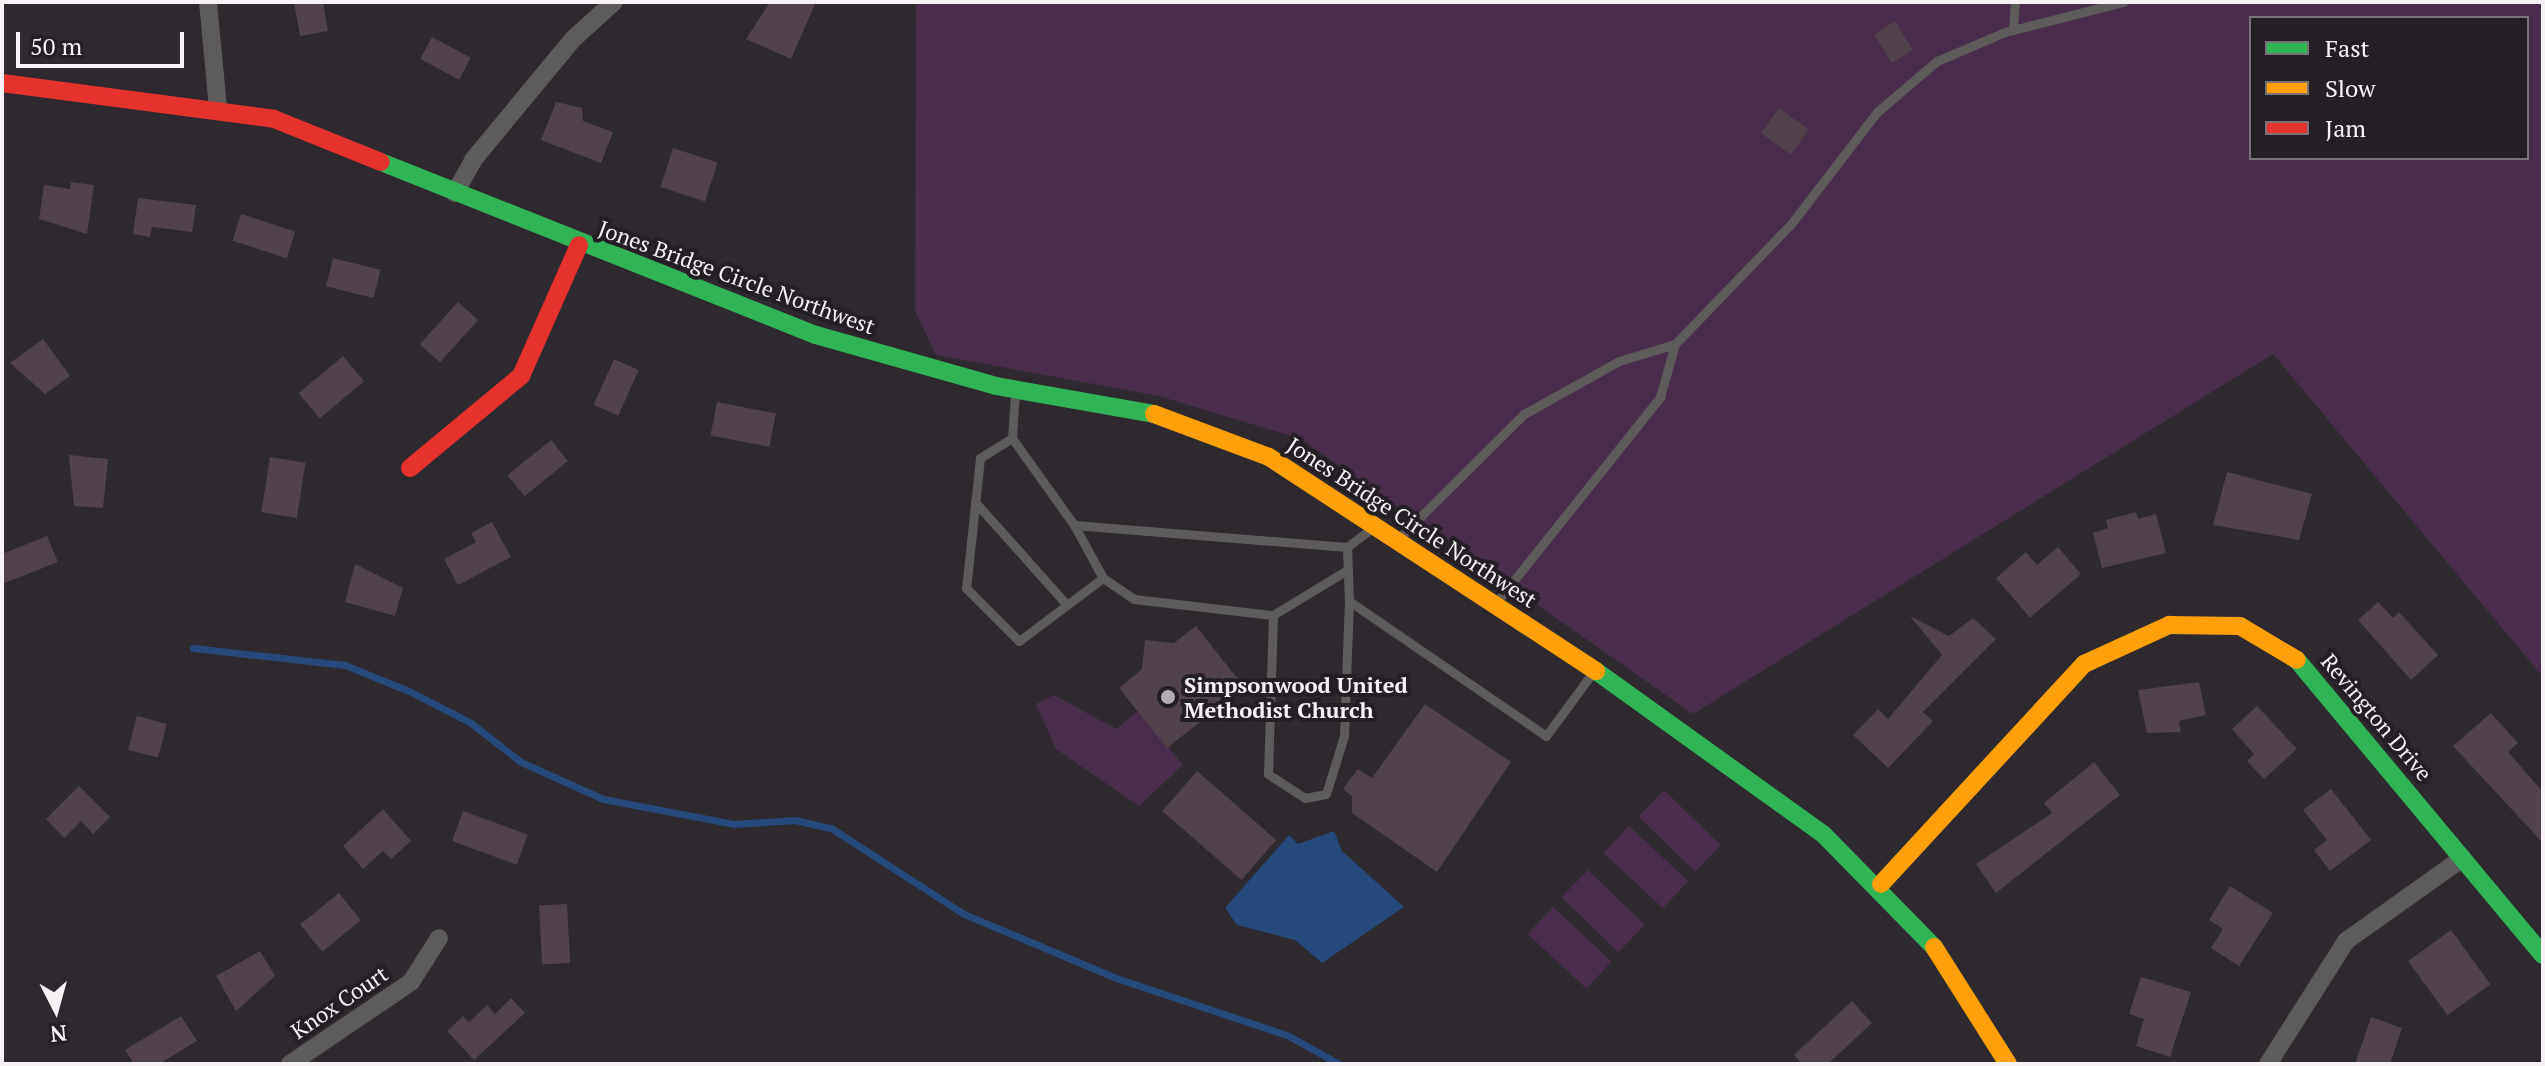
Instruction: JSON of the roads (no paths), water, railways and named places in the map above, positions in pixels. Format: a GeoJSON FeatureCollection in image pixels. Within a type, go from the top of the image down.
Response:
{"type":"FeatureCollection","features":[{"type":"Feature","properties":{"kind":"street"},"geometry":{"type":"LineString","coordinates":[[208,2],[218,108]]}},
{"type":"Feature","properties":{"kind":"street"},"geometry":{"type":"LineString","coordinates":[[455,193],[553,63],[614,2]]}},
{"type":"Feature","properties":{"kind":"street","name":"Jones Bridge Circle Northwest"},"geometry":{"type":"LineString","coordinates":[[2,83],[218,108],[362,149],[455,193],[579,245],[816,335],[1016,389],[1160,415],[1269,457],[1400,537],[1674,722],[1881,884],[1975,1004],[2008,1064]]}},
{"type":"Feature","properties":{"kind":"street"},"geometry":{"type":"LineString","coordinates":[[410,468],[521,376],[579,245]]}},
{"type":"Feature","properties":{"kind":"street","name":"Revington Drive"},"geometry":{"type":"LineString","coordinates":[[1881,884],[2084,664],[2169,625],[2240,626],[2299,661],[2543,955]]}},
{"type":"Feature","properties":{"kind":"street"},"geometry":{"type":"LineString","coordinates":[[2268,1064],[2346,941],[2463,858]]}},
{"type":"Feature","properties":{"kind":"street","name":"Knox Court"},"geometry":{"type":"LineString","coordinates":[[290,1064],[411,982],[439,938]]}},
{"type":"Feature","properties":{"kind":"lane"},"geometry":{"type":"LineString","coordinates":[[2013,30],[2015,2]]}},
{"type":"Feature","properties":{"kind":"lane"},"geometry":{"type":"LineString","coordinates":[[1495,604],[1660,397],[1675,344],[1791,224],[1877,112],[1937,61],[2013,30],[2123,2]]}},
{"type":"Feature","properties":{"kind":"lane"},"geometry":{"type":"LineString","coordinates":[[1400,537],[1524,414],[1619,361],[1675,344]]}},
{"type":"Feature","properties":{"kind":"lane"},"geometry":{"type":"LineString","coordinates":[[1016,389],[1012,438],[1074,525],[1103,578],[1134,599],[1273,615],[1347,570]]}},
{"type":"Feature","properties":{"kind":"lane"},"geometry":{"type":"LineString","coordinates":[[1012,438],[980,458],[966,588],[1019,641],[1103,578]]}},
{"type":"Feature","properties":{"kind":"lane"},"geometry":{"type":"LineString","coordinates":[[975,502],[1067,605]]}},
{"type":"Feature","properties":{"kind":"lane"},"geometry":{"type":"LineString","coordinates":[[1074,525],[1347,547],[1378,523]]}},
{"type":"Feature","properties":{"kind":"lane"},"geometry":{"type":"LineString","coordinates":[[1273,615],[1268,774],[1305,798],[1326,794],[1344,736],[1349,601],[1347,547]]}},
{"type":"Feature","properties":{"kind":"lane"},"geometry":{"type":"LineString","coordinates":[[1349,601],[1546,736],[1594,670]]}},
{"type":"Feature","properties":{"kind":"water"},"geometry":{"type":"Polygon","coordinates":[[[1334,831],[1342,851],[1404,907],[1322,963],[1295,940],[1237,925],[1225,908],[1289,835],[1298,844],[1334,831]]]}},
{"type":"Feature","properties":{"kind":"waterway"},"geometry":{"type":"LineString","coordinates":[[193,648],[345,665],[411,692],[471,723],[521,762],[603,799],[734,824],[795,820],[831,828],[964,914],[1116,978],[1289,1036],[1339,1064]]}},
{"type":"Feature","properties":{"kind":"place","name":"Simpsonwood United Methodist Church"},"geometry":{"type":"Point","coordinates":[1168,697]}}]}
